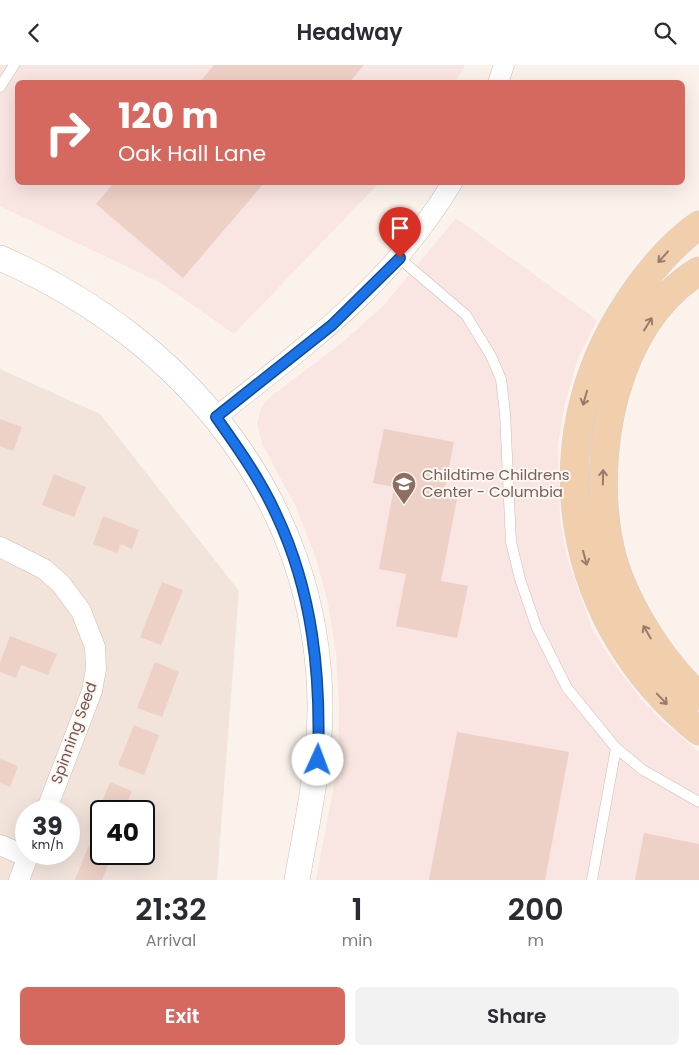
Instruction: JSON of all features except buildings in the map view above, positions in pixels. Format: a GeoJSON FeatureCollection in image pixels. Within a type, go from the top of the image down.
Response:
{"type":"FeatureCollection","features":[{"type":"Feature","properties":{"kind":"main road"},"geometry":{"type":"LineString","coordinates":[[699,225],[666,254],[636,290],[610,330],[594,367],[582,410],[575,449],[576,518],[594,592],[629,657],[658,694],[699,731]]}},
{"type":"Feature","properties":{"kind":"main road"},"geometry":{"type":"LineString","coordinates":[[699,271],[687,279],[658,306],[634,345],[608,416],[603,487],[610,549],[621,580],[652,641],[673,670],[699,696]]}},
{"type":"Feature","properties":{"kind":"street"},"geometry":{"type":"LineString","coordinates":[[499,80],[504,65]]}},
{"type":"Feature","properties":{"kind":"street"},"geometry":{"type":"LineString","coordinates":[[216,417],[332,325],[400,258],[451,185]]}},
{"type":"Feature","properties":{"kind":"street"},"geometry":{"type":"LineString","coordinates":[[0,258],[41,276],[84,301],[125,329],[162,360],[216,417],[252,469],[277,514],[294,559],[310,616],[316,653],[320,705],[318,760],[297,880]]}},
{"type":"Feature","properties":{"kind":"street","name":"Spinning Seed"},"geometry":{"type":"LineString","coordinates":[[0,547],[44,569],[61,584],[81,611],[95,647],[96,669],[92,691],[50,800]]}},
{"type":"Feature","properties":{"kind":"street"},"geometry":{"type":"LineString","coordinates":[[0,845],[15,850]]}},
{"type":"Feature","properties":{"kind":"street"},"geometry":{"type":"LineString","coordinates":[[20,880],[25,865]]}},
{"type":"Feature","properties":{"kind":"lane"},"geometry":{"type":"LineString","coordinates":[[0,87],[14,65]]}},
{"type":"Feature","properties":{"kind":"lane"},"geometry":{"type":"LineString","coordinates":[[400,258],[466,315],[498,371],[501,379],[505,413],[511,542],[520,579],[536,626],[567,688],[616,747],[643,770],[699,802]]}},
{"type":"Feature","properties":{"kind":"lane"},"geometry":{"type":"LineString","coordinates":[[592,880],[616,747]]}},
{"type":"Feature","properties":{"kind":"shaded area"},"geometry":{"type":"Polygon","coordinates":[[[0,65],[465,65],[456,80],[15,80],[15,185],[377,185],[234,334],[161,283],[0,206],[0,65]]]}},
{"type":"Feature","properties":{"kind":"shaded area"},"geometry":{"type":"Polygon","coordinates":[[[456,218],[597,320],[578,358],[565,403],[558,445],[560,519],[567,558],[593,631],[616,666],[641,699],[662,721],[699,752],[699,880],[316,880],[338,764],[339,706],[336,653],[328,603],[316,558],[296,507],[262,444],[257,423],[261,408],[269,398],[344,341],[385,304],[456,218]]]}},
{"type":"Feature","properties":{"kind":"shaded area"},"geometry":{"type":"Polygon","coordinates":[[[0,369],[100,414],[239,591],[217,880],[0,880],[0,369]]]}},
{"type":"Feature","properties":{"kind":"place","name":"Childtime Childrens Center - Columbia"},"geometry":{"type":"Point","coordinates":[404,505]}},
{"type":"Feature","properties":{"kind":"route"},"geometry":{"type":"LineString","coordinates":[[318,760],[320,705],[316,653],[308,607],[294,559],[277,514],[252,469],[216,417],[332,325],[400,258]]}}]}
